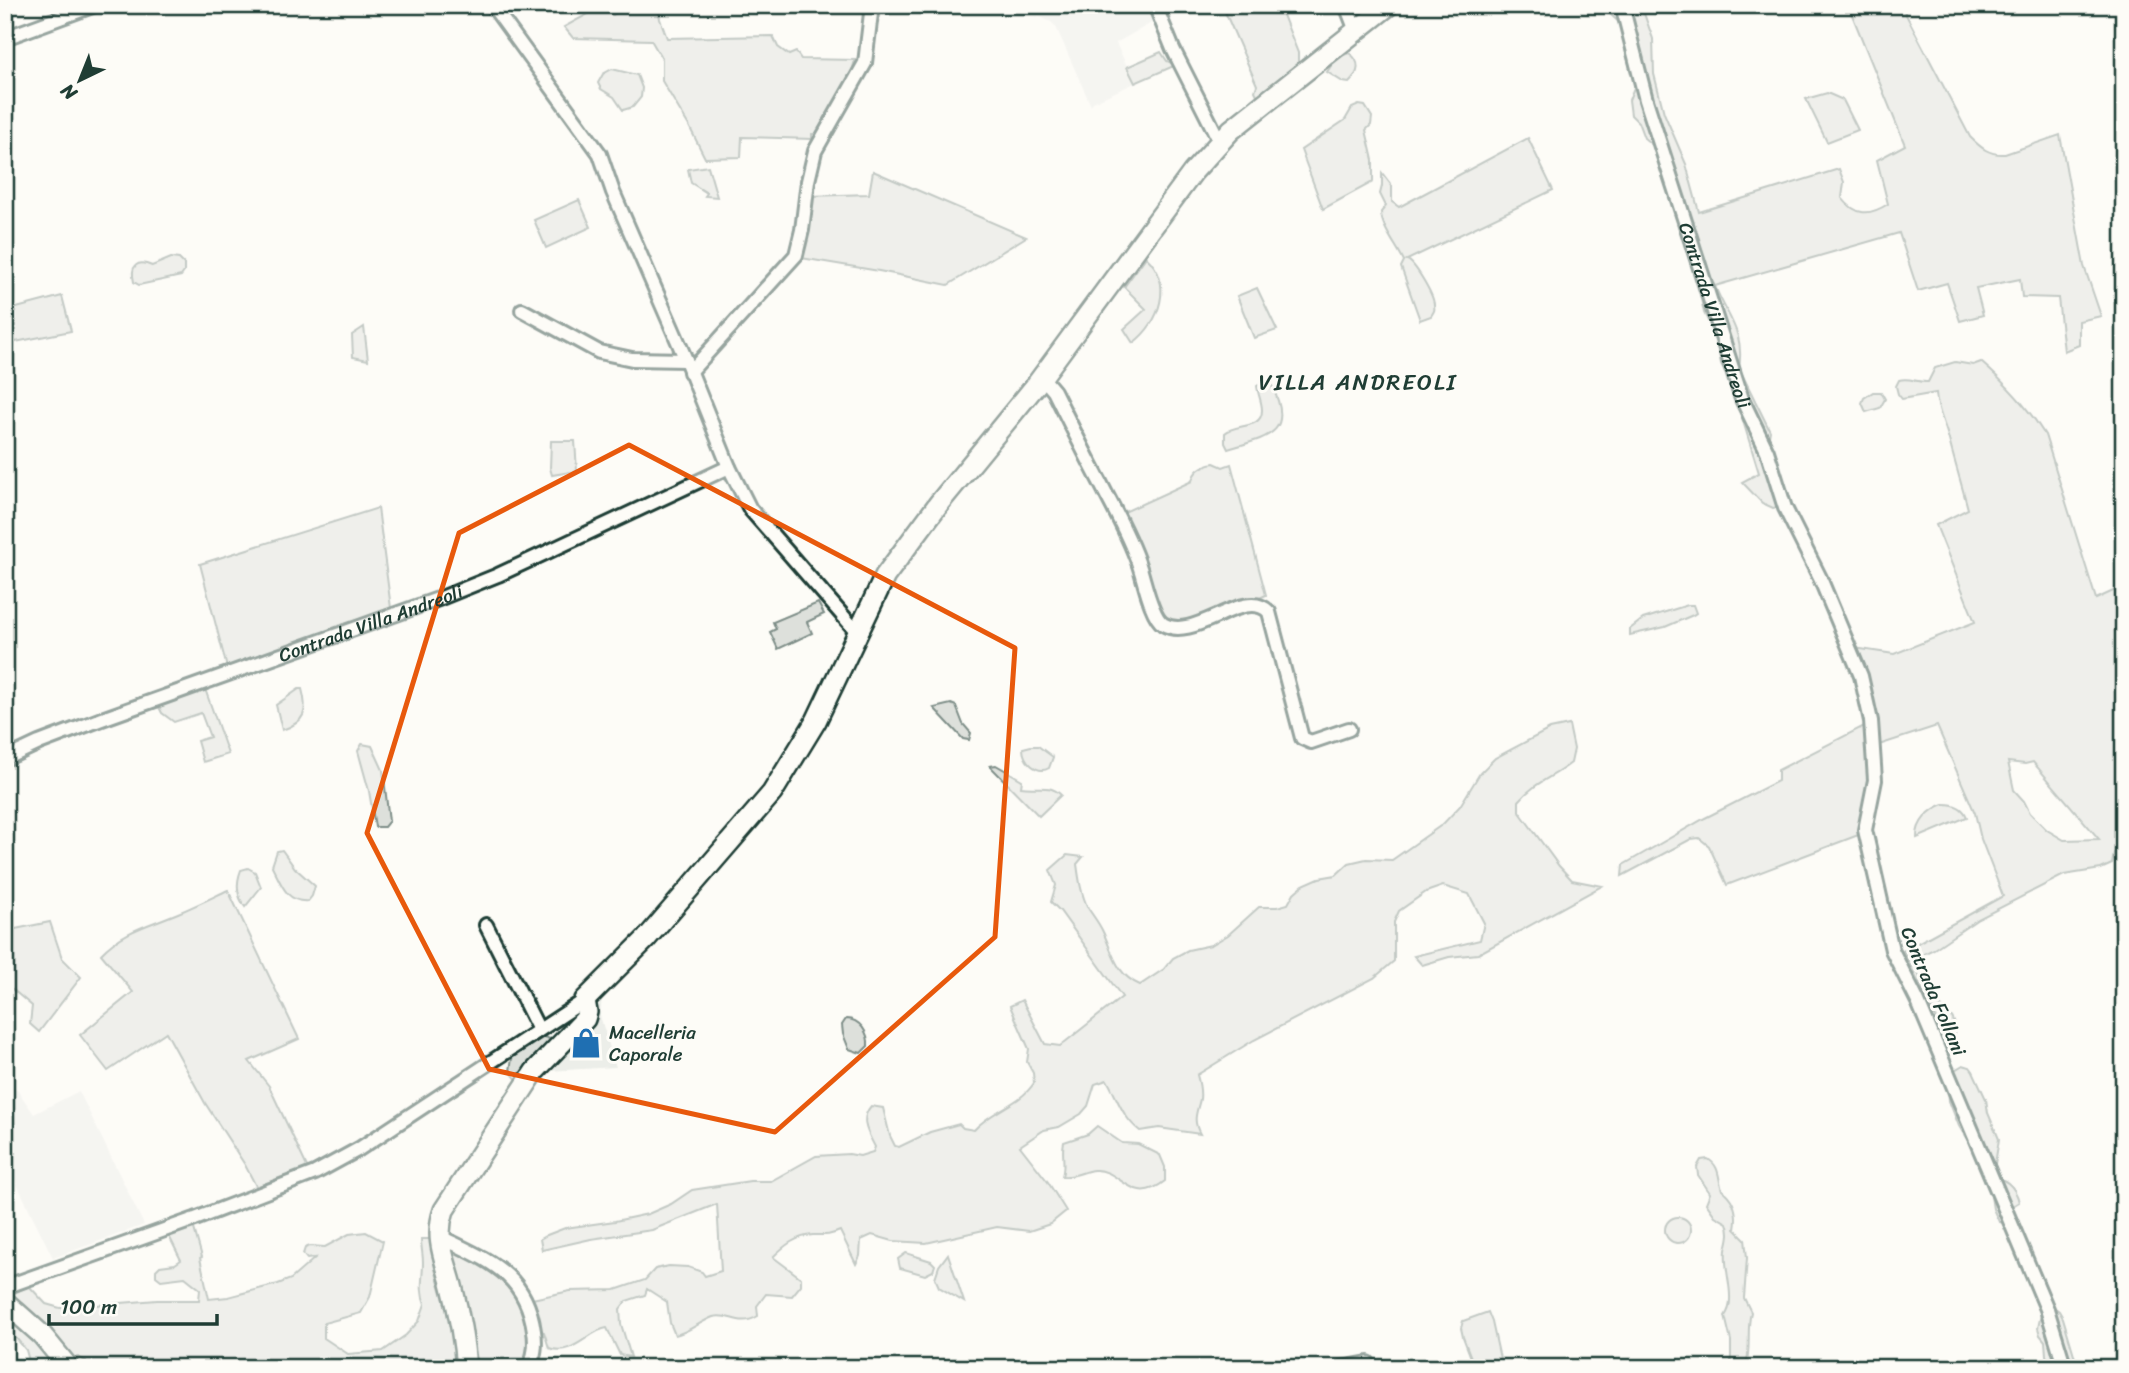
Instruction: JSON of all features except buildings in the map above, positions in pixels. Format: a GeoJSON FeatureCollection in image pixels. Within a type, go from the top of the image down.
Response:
{"type":"FeatureCollection","features":[{"type":"Feature","properties":{"kind":"main road"},"geometry":{"type":"LineString","coordinates":[[467,1368],[452,1285],[439,1236],[439,1224],[444,1210],[516,1097],[535,1071],[585,1019],[585,1000],[646,939],[772,793],[816,721],[885,576],[940,502],[1042,377],[1193,172],[1231,130],[1390,5]]}},
{"type":"Feature","properties":{"kind":"main road"},"geometry":{"type":"LineString","coordinates":[[5,1302],[42,1335],[69,1368]]}},
{"type":"Feature","properties":{"kind":"street"},"geometry":{"type":"LineString","coordinates":[[5,38],[95,5]]}},
{"type":"Feature","properties":{"kind":"street"},"geometry":{"type":"LineString","coordinates":[[492,5],[600,154],[613,192],[729,467],[750,509],[857,632]]}},
{"type":"Feature","properties":{"kind":"street"},"geometry":{"type":"LineString","coordinates":[[688,366],[796,255],[815,151],[866,63],[872,5]]}},
{"type":"Feature","properties":{"kind":"street"},"geometry":{"type":"LineString","coordinates":[[1154,5],[1220,142]]}},
{"type":"Feature","properties":{"kind":"street"},"geometry":{"type":"LineString","coordinates":[[1346,5],[1356,32]]}},
{"type":"Feature","properties":{"kind":"street","name":"Contrada Villa Andreoli"},"geometry":{"type":"LineString","coordinates":[[1622,5],[1646,100],[1742,399],[1767,451],[1785,508],[1836,615]]}},
{"type":"Feature","properties":{"kind":"street"},"geometry":{"type":"LineString","coordinates":[[522,310],[598,352],[688,366]]}},
{"type":"Feature","properties":{"kind":"street"},"geometry":{"type":"LineString","coordinates":[[1042,377],[1054,391],[1123,524],[1154,610],[1162,623],[1176,628],[1250,604],[1264,606],[1269,612],[1302,738],[1311,742],[1349,729]]}},
{"type":"Feature","properties":{"kind":"street","name":"Contrada Villa Andreoli"},"geometry":{"type":"LineString","coordinates":[[5,759],[102,719],[441,598],[498,575],[729,467]]}},
{"type":"Feature","properties":{"kind":"street","name":"Contrada Follani"},"geometry":{"type":"LineString","coordinates":[[1836,615],[1861,676],[1871,721],[1875,780],[1865,830],[1892,950],[1918,1002],[2047,1308],[2065,1368]]}},
{"type":"Feature","properties":{"kind":"street"},"geometry":{"type":"LineString","coordinates":[[486,925],[540,1030]]}},
{"type":"Feature","properties":{"kind":"street"},"geometry":{"type":"LineString","coordinates":[[10,1285],[195,1219],[315,1172],[359,1149],[585,1000]]}},
{"type":"Feature","properties":{"kind":"street"},"geometry":{"type":"LineString","coordinates":[[439,1236],[504,1272],[521,1289],[532,1313],[536,1340],[533,1361],[528,1368]]}},
{"type":"Feature","properties":{"kind":"street"},"geometry":{"type":"LineString","coordinates":[[1341,1368],[1368,1363]]}},
{"type":"Feature","properties":{"kind":"highlighted area"},"geometry":{"type":"Polygon","coordinates":[[[629,445],[1015,648],[995,937],[775,1132],[489,1069],[367,833],[459,533],[629,445]]]}},
{"type":"Feature","properties":{"kind":"shaded area"},"geometry":{"type":"Polygon","coordinates":[[[632,5],[658,5],[667,38],[773,36],[778,47],[789,55],[796,52],[801,59],[855,60],[844,89],[816,134],[812,134],[812,139],[742,137],[741,157],[705,158],[662,81],[662,59],[651,40],[573,38],[564,27],[599,8],[613,15],[632,5]]]}},
{"type":"Feature","properties":{"kind":"shaded area"},"geometry":{"type":"Polygon","coordinates":[[[994,5],[1148,5],[1155,21],[1116,43],[1135,83],[1093,102],[1091,106],[1056,27],[1040,17],[995,13],[994,5]]]}},
{"type":"Feature","properties":{"kind":"shaded area"},"geometry":{"type":"Polygon","coordinates":[[[1222,5],[1279,5],[1298,53],[1298,69],[1259,99],[1255,91],[1257,85],[1222,5]]]}},
{"type":"Feature","properties":{"kind":"shaded area"},"geometry":{"type":"Polygon","coordinates":[[[1609,5],[1641,5],[1653,39],[1654,74],[1664,113],[1686,164],[1699,212],[1839,169],[1844,182],[1842,198],[1852,208],[1869,212],[1888,204],[1877,160],[1905,145],[1848,5],[1901,5],[1970,137],[1978,144],[1990,152],[2005,154],[2060,135],[2084,266],[2101,316],[2079,321],[2079,345],[2064,351],[2058,298],[2022,297],[2020,279],[1976,288],[1983,315],[1960,321],[1947,283],[1918,291],[1899,233],[1715,286],[1737,334],[1739,368],[1770,431],[1767,448],[1782,506],[1773,508],[1762,503],[1742,482],[1759,473],[1731,382],[1721,364],[1716,336],[1704,313],[1694,266],[1656,148],[1644,138],[1638,122],[1631,115],[1629,100],[1635,85],[1625,50],[1627,36],[1624,27],[1610,14],[1609,5]]]}},
{"type":"Feature","properties":{"kind":"shaded area"},"geometry":{"type":"Polygon","coordinates":[[[1161,52],[1167,61],[1176,65],[1135,83],[1127,67],[1161,52]]]}},
{"type":"Feature","properties":{"kind":"shaded area"},"geometry":{"type":"Polygon","coordinates":[[[1349,53],[1356,60],[1358,68],[1349,83],[1327,72],[1336,58],[1349,53]]]}},
{"type":"Feature","properties":{"kind":"shaded area"},"geometry":{"type":"Polygon","coordinates":[[[612,69],[637,75],[642,88],[641,97],[633,107],[623,110],[614,97],[601,89],[598,83],[603,74],[612,69]]]}},
{"type":"Feature","properties":{"kind":"shaded area"},"geometry":{"type":"Polygon","coordinates":[[[1827,93],[1843,100],[1858,130],[1827,142],[1806,99],[1827,93]]]}},
{"type":"Feature","properties":{"kind":"shaded area"},"geometry":{"type":"Polygon","coordinates":[[[1365,106],[1372,117],[1371,125],[1366,130],[1373,160],[1373,182],[1323,209],[1301,150],[1345,120],[1352,108],[1365,106]]]}},
{"type":"Feature","properties":{"kind":"shaded area"},"geometry":{"type":"Polygon","coordinates":[[[1528,138],[1553,190],[1407,260],[1419,272],[1433,300],[1434,310],[1431,316],[1420,320],[1401,267],[1404,261],[1382,218],[1381,212],[1386,206],[1380,194],[1382,173],[1392,186],[1392,202],[1399,207],[1528,138]]]}},
{"type":"Feature","properties":{"kind":"shaded area"},"geometry":{"type":"Polygon","coordinates":[[[708,166],[717,197],[705,196],[707,193],[691,183],[688,169],[708,166]]]}},
{"type":"Feature","properties":{"kind":"shaded area"},"geometry":{"type":"Polygon","coordinates":[[[873,171],[1026,237],[948,285],[795,257],[810,196],[869,194],[873,171]]]}},
{"type":"Feature","properties":{"kind":"shaded area"},"geometry":{"type":"Polygon","coordinates":[[[579,200],[591,227],[546,248],[534,220],[579,200]]]}},
{"type":"Feature","properties":{"kind":"shaded area"},"geometry":{"type":"Polygon","coordinates":[[[1146,257],[1155,267],[1160,279],[1160,302],[1150,325],[1133,343],[1124,329],[1146,309],[1124,287],[1146,257]]]}},
{"type":"Feature","properties":{"kind":"shaded area"},"geometry":{"type":"Polygon","coordinates":[[[171,258],[179,259],[184,264],[181,276],[139,285],[134,282],[133,272],[136,265],[142,263],[152,266],[171,258]]]}},
{"type":"Feature","properties":{"kind":"shaded area"},"geometry":{"type":"Polygon","coordinates":[[[1257,288],[1277,330],[1254,338],[1237,296],[1257,288]]]}},
{"type":"Feature","properties":{"kind":"shaded area"},"geometry":{"type":"Polygon","coordinates":[[[62,296],[71,331],[5,344],[5,311],[62,296]]]}},
{"type":"Feature","properties":{"kind":"shaded area"},"geometry":{"type":"Polygon","coordinates":[[[364,327],[368,360],[353,357],[352,335],[364,327]]]}},
{"type":"Feature","properties":{"kind":"shaded area"},"geometry":{"type":"Polygon","coordinates":[[[1955,362],[1973,365],[1981,362],[2016,396],[2045,435],[2096,599],[2124,586],[2124,846],[2114,853],[2112,864],[2101,869],[2064,875],[1978,919],[1934,949],[1913,959],[1923,986],[1954,1022],[1954,1034],[1948,1035],[1940,1026],[1903,951],[2003,896],[1981,839],[1975,813],[1937,726],[1876,746],[1854,648],[1894,654],[1975,622],[1936,525],[1968,509],[1936,393],[1902,399],[1896,386],[1899,380],[1903,379],[1928,382],[1935,368],[1955,362]],[[2008,762],[2014,790],[2030,813],[2047,830],[2064,840],[2099,839],[2033,762],[2008,762]]]}},
{"type":"Feature","properties":{"kind":"shaded area"},"geometry":{"type":"Polygon","coordinates":[[[1264,382],[1271,384],[1278,400],[1281,413],[1279,423],[1266,436],[1228,449],[1225,433],[1258,421],[1261,416],[1262,407],[1257,386],[1264,382]]]}},
{"type":"Feature","properties":{"kind":"shaded area"},"geometry":{"type":"Polygon","coordinates":[[[1873,392],[1881,392],[1885,399],[1880,408],[1866,412],[1862,403],[1864,398],[1873,392]]]}},
{"type":"Feature","properties":{"kind":"shaded area"},"geometry":{"type":"Polygon","coordinates":[[[551,441],[575,441],[577,471],[552,475],[551,441]]]}},
{"type":"Feature","properties":{"kind":"shaded area"},"geometry":{"type":"Polygon","coordinates":[[[1214,463],[1223,467],[1231,464],[1266,595],[1210,616],[1187,622],[1173,621],[1159,613],[1122,513],[1192,481],[1200,469],[1214,463]]]}},
{"type":"Feature","properties":{"kind":"shaded area"},"geometry":{"type":"Polygon","coordinates":[[[378,508],[391,608],[227,668],[200,564],[378,508]]]}},
{"type":"Feature","properties":{"kind":"shaded area"},"geometry":{"type":"Polygon","coordinates":[[[818,603],[824,614],[807,622],[812,633],[778,649],[770,632],[776,629],[773,622],[818,603]]]}},
{"type":"Feature","properties":{"kind":"shaded area"},"geometry":{"type":"Polygon","coordinates":[[[1693,605],[1696,613],[1665,627],[1630,635],[1630,629],[1643,619],[1693,605]]]}},
{"type":"Feature","properties":{"kind":"shaded area"},"geometry":{"type":"Polygon","coordinates":[[[204,686],[228,754],[203,762],[197,741],[210,737],[201,713],[174,722],[162,713],[157,703],[204,686]]]}},
{"type":"Feature","properties":{"kind":"shaded area"},"geometry":{"type":"Polygon","coordinates":[[[302,689],[304,697],[303,715],[296,723],[282,730],[276,705],[302,689]]]}},
{"type":"Feature","properties":{"kind":"shaded area"},"geometry":{"type":"Polygon","coordinates":[[[951,704],[956,706],[963,724],[971,733],[969,740],[963,739],[934,708],[951,704]]]}},
{"type":"Feature","properties":{"kind":"shaded area"},"geometry":{"type":"Polygon","coordinates":[[[1868,724],[1869,785],[1861,834],[1727,885],[1709,846],[1699,838],[1691,839],[1622,876],[1623,865],[1705,818],[1778,781],[1778,770],[1868,724]]]}},
{"type":"Feature","properties":{"kind":"shaded area"},"geometry":{"type":"Polygon","coordinates":[[[1569,725],[1574,749],[1571,763],[1525,795],[1519,801],[1519,811],[1572,880],[1602,886],[1478,954],[1449,957],[1422,965],[1414,956],[1480,940],[1484,923],[1469,894],[1443,886],[1426,892],[1399,911],[1394,922],[1394,961],[1374,978],[1254,1040],[1197,1075],[1200,1096],[1196,1120],[1200,1134],[1159,1128],[1140,1131],[1125,1114],[1107,1080],[1095,1084],[1088,1106],[1081,1114],[1059,1127],[1044,1130],[1020,1146],[1066,1211],[1050,1224],[1029,1231],[997,1227],[926,1243],[893,1241],[872,1235],[861,1240],[860,1256],[856,1264],[840,1231],[801,1237],[786,1245],[773,1257],[801,1278],[801,1285],[792,1296],[766,1294],[757,1306],[758,1316],[751,1319],[745,1321],[724,1316],[713,1317],[675,1335],[667,1302],[647,1289],[645,1295],[626,1301],[620,1309],[621,1324],[631,1357],[620,1355],[607,1328],[573,1346],[558,1350],[549,1348],[544,1332],[538,1330],[532,1299],[570,1291],[615,1290],[645,1280],[655,1269],[669,1266],[688,1267],[702,1272],[705,1276],[721,1271],[717,1204],[652,1230],[542,1250],[540,1239],[547,1235],[565,1228],[648,1214],[671,1204],[692,1190],[750,1181],[771,1181],[816,1156],[860,1156],[873,1152],[875,1147],[865,1121],[871,1106],[883,1108],[890,1136],[895,1146],[899,1147],[930,1132],[959,1124],[963,1128],[974,1130],[1028,1091],[1034,1083],[1033,1073],[1027,1062],[1029,1049],[1010,1006],[1022,1000],[1045,1044],[1060,1046],[1122,997],[1051,902],[1056,885],[1050,870],[1067,855],[1083,857],[1077,864],[1088,908],[1120,969],[1140,985],[1164,969],[1173,958],[1188,950],[1211,945],[1228,935],[1259,907],[1288,904],[1294,893],[1303,885],[1336,875],[1349,863],[1366,859],[1392,860],[1443,824],[1460,806],[1480,773],[1495,758],[1550,729],[1569,725]]]}},
{"type":"Feature","properties":{"kind":"shaded area"},"geometry":{"type":"Polygon","coordinates":[[[362,744],[372,746],[383,770],[389,821],[384,827],[375,827],[358,751],[362,744]]]}},
{"type":"Feature","properties":{"kind":"shaded area"},"geometry":{"type":"Polygon","coordinates":[[[1038,746],[1053,757],[1049,768],[1040,770],[1028,762],[1023,748],[1038,746]]]}},
{"type":"Feature","properties":{"kind":"shaded area"},"geometry":{"type":"Polygon","coordinates":[[[996,765],[1022,780],[1021,787],[1052,789],[1061,795],[1039,816],[990,766],[996,765]]]}},
{"type":"Feature","properties":{"kind":"shaded area"},"geometry":{"type":"Polygon","coordinates":[[[1944,804],[1958,807],[1967,817],[1917,838],[1917,832],[1925,817],[1944,804]]]}},
{"type":"Feature","properties":{"kind":"shaded area"},"geometry":{"type":"Polygon","coordinates":[[[282,850],[295,868],[315,886],[308,901],[294,899],[278,879],[272,866],[277,851],[282,850]]]}},
{"type":"Feature","properties":{"kind":"shaded area"},"geometry":{"type":"Polygon","coordinates":[[[248,868],[255,872],[261,887],[245,907],[238,893],[238,884],[241,870],[248,868]]]}},
{"type":"Feature","properties":{"kind":"shaded area"},"geometry":{"type":"Polygon","coordinates":[[[228,890],[299,1039],[249,1061],[269,1086],[308,1169],[258,1190],[166,1032],[108,1071],[80,1035],[133,992],[101,954],[109,946],[127,934],[228,890]]]}},
{"type":"Feature","properties":{"kind":"shaded area"},"geometry":{"type":"Polygon","coordinates":[[[50,922],[62,958],[81,977],[39,1032],[30,1024],[32,1006],[5,983],[5,931],[50,922]]]}},
{"type":"Feature","properties":{"kind":"shaded area"},"geometry":{"type":"Polygon","coordinates":[[[602,997],[600,1016],[616,1067],[548,1071],[582,1034],[591,1028],[602,997]]]}},
{"type":"Feature","properties":{"kind":"shaded area"},"geometry":{"type":"Polygon","coordinates":[[[846,1019],[855,1021],[865,1032],[868,1046],[861,1053],[849,1049],[842,1025],[846,1019]]]}},
{"type":"Feature","properties":{"kind":"shaded area"},"geometry":{"type":"Polygon","coordinates":[[[544,1037],[556,1041],[521,1085],[510,1071],[512,1058],[544,1037]]]}},
{"type":"Feature","properties":{"kind":"shaded area"},"geometry":{"type":"Polygon","coordinates":[[[1963,1065],[1973,1071],[1986,1099],[1988,1113],[1999,1139],[1995,1164],[1978,1158],[1959,1126],[1949,1101],[1948,1086],[1953,1071],[1963,1065]]]}},
{"type":"Feature","properties":{"kind":"shaded area"},"geometry":{"type":"Polygon","coordinates":[[[5,1083],[18,1091],[34,1114],[79,1091],[144,1225],[53,1258],[5,1160],[5,1083]]]}},
{"type":"Feature","properties":{"kind":"shaded area"},"geometry":{"type":"Polygon","coordinates":[[[1097,1126],[1122,1143],[1138,1144],[1160,1155],[1165,1167],[1165,1181],[1143,1190],[1135,1189],[1103,1171],[1062,1176],[1064,1142],[1088,1134],[1097,1126]]]}},
{"type":"Feature","properties":{"kind":"shaded area"},"geometry":{"type":"Polygon","coordinates":[[[1708,1159],[1715,1165],[1722,1190],[1735,1207],[1735,1229],[1745,1239],[1747,1258],[1744,1298],[1751,1312],[1745,1368],[1731,1368],[1731,1341],[1725,1316],[1730,1302],[1726,1256],[1729,1230],[1727,1223],[1715,1216],[1706,1203],[1710,1193],[1698,1175],[1697,1167],[1701,1160],[1708,1159]]]}},
{"type":"Feature","properties":{"kind":"shaded area"},"geometry":{"type":"Polygon","coordinates":[[[1988,1177],[2008,1183],[2017,1196],[2019,1202],[2011,1207],[2016,1219],[2008,1224],[1999,1222],[1993,1209],[1988,1177]]]}},
{"type":"Feature","properties":{"kind":"shaded area"},"geometry":{"type":"Polygon","coordinates":[[[1678,1217],[1687,1221],[1691,1230],[1687,1239],[1678,1243],[1669,1239],[1665,1230],[1669,1221],[1678,1217]]]}},
{"type":"Feature","properties":{"kind":"shaded area"},"geometry":{"type":"Polygon","coordinates":[[[193,1225],[209,1299],[228,1297],[291,1279],[315,1258],[307,1259],[303,1254],[305,1248],[310,1246],[325,1247],[349,1234],[366,1232],[383,1241],[370,1297],[361,1313],[324,1323],[324,1338],[348,1354],[383,1351],[406,1335],[419,1321],[425,1304],[421,1239],[430,1239],[435,1269],[459,1352],[446,1368],[89,1368],[86,1361],[78,1357],[71,1359],[10,1295],[29,1286],[46,1304],[60,1308],[157,1300],[199,1300],[200,1289],[185,1277],[161,1280],[156,1276],[156,1270],[160,1266],[175,1264],[181,1260],[168,1234],[193,1225]]]}},
{"type":"Feature","properties":{"kind":"shaded area"},"geometry":{"type":"Polygon","coordinates":[[[453,1249],[496,1271],[506,1279],[520,1299],[528,1333],[522,1368],[479,1368],[450,1251],[453,1249]]]}},
{"type":"Feature","properties":{"kind":"shaded area"},"geometry":{"type":"Polygon","coordinates":[[[906,1253],[931,1261],[935,1265],[933,1271],[925,1275],[900,1268],[898,1259],[906,1253]]]}},
{"type":"Feature","properties":{"kind":"shaded area"},"geometry":{"type":"Polygon","coordinates":[[[948,1254],[964,1302],[939,1287],[935,1278],[939,1266],[948,1254]]]}},
{"type":"Feature","properties":{"kind":"shaded area"},"geometry":{"type":"Polygon","coordinates":[[[2051,1305],[2063,1318],[2078,1368],[2051,1368],[2045,1341],[2038,1328],[2042,1309],[2051,1305]]]}},
{"type":"Feature","properties":{"kind":"shaded area"},"geometry":{"type":"Polygon","coordinates":[[[1488,1312],[1501,1363],[1475,1368],[1461,1328],[1463,1321],[1488,1312]]]}},
{"type":"Feature","properties":{"kind":"shaded area"},"geometry":{"type":"Polygon","coordinates":[[[5,1314],[42,1347],[57,1368],[25,1368],[30,1365],[26,1350],[16,1338],[5,1336],[5,1314]]]}},
{"type":"Feature","properties":{"kind":"place","name":"Macelleria Caporale"},"geometry":{"type":"Point","coordinates":[586,1043]}},
{"type":"Feature","properties":{"kind":"district","name":"VILLA ANDREOLI"},"geometry":{"type":"Point","coordinates":[1358,382]}}]}
